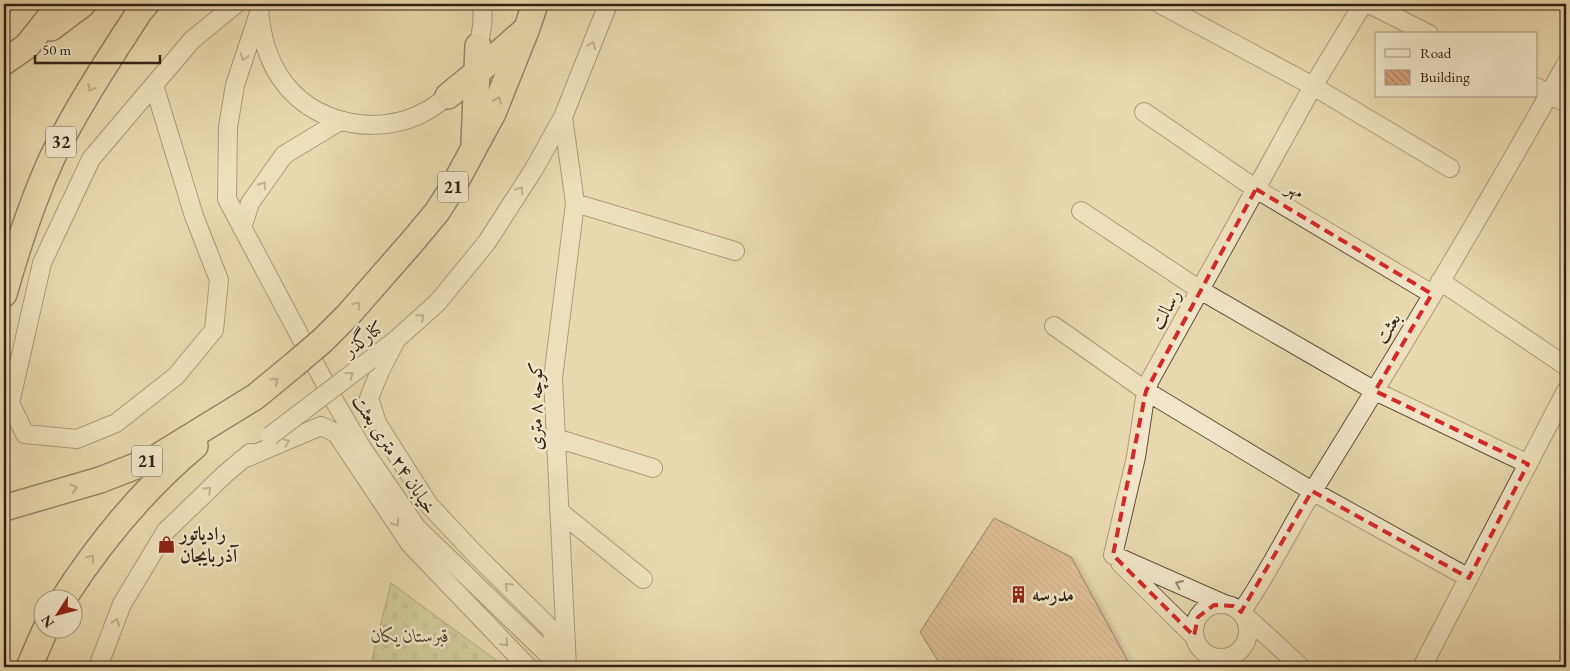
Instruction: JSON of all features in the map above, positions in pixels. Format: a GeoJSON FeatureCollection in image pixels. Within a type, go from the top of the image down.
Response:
{"type":"FeatureCollection","features":[{"type":"Feature","properties":{"kind":"highway"},"geometry":{"type":"LineString","coordinates":[[27,46],[60,4]]}},
{"type":"Feature","properties":{"kind":"highway"},"geometry":{"type":"LineString","coordinates":[[4,62],[83,4]]}},
{"type":"Feature","properties":{"kind":"highway","name":"32"},"geometry":{"type":"LineString","coordinates":[[4,294],[20,239],[52,158],[93,83],[146,4]]}},
{"type":"Feature","properties":{"kind":"highway","name":"21"},"geometry":{"type":"LineString","coordinates":[[4,508],[100,480],[154,458],[255,397],[323,340],[348,315],[437,212],[453,187],[493,113],[535,4]]}},
{"type":"Feature","properties":{"kind":"highway"},"geometry":{"type":"LineString","coordinates":[[448,96],[478,72],[529,16]]}},
{"type":"Feature","properties":{"kind":"highway"},"geometry":{"type":"LineString","coordinates":[[473,150],[478,46]]}},
{"type":"Feature","properties":{"kind":"highway"},"geometry":{"type":"LineString","coordinates":[[71,588],[119,522],[181,458],[255,397]]}},
{"type":"Feature","properties":{"kind":"highway"},"geometry":{"type":"LineString","coordinates":[[30,667],[42,638]]}},
{"type":"Feature","properties":{"kind":"street"},"geometry":{"type":"LineString","coordinates":[[154,85],[194,216],[219,280],[214,330],[176,376],[116,423],[77,439],[25,434],[10,403],[42,263],[92,159],[154,85],[192,40],[236,4]]}},
{"type":"Feature","properties":{"kind":"street"},"geometry":{"type":"LineString","coordinates":[[260,7],[262,39],[273,67],[290,91],[313,109],[340,121],[368,126],[398,123],[424,113],[448,96],[467,73],[478,46],[483,18],[482,4]]}},
{"type":"Feature","properties":{"kind":"street","name":"کنارگذر"},"geometry":{"type":"LineString","coordinates":[[98,667],[122,604],[166,531],[241,460],[398,338],[438,302],[487,242],[534,169],[563,116],[608,4]]}},
{"type":"Feature","properties":{"kind":"street"},"geometry":{"type":"LineString","coordinates":[[1160,4],[1313,86],[1450,168]]}},
{"type":"Feature","properties":{"kind":"street","name":"رسالت"},"geometry":{"type":"LineString","coordinates":[[1113,555],[1136,457],[1146,392],[1150,380],[1313,86],[1362,4]]}},
{"type":"Feature","properties":{"kind":"street"},"geometry":{"type":"LineString","coordinates":[[1369,4],[1425,32]]}},
{"type":"Feature","properties":{"kind":"street","name":"خیابان ۲۴ متری بعثت"},"geometry":{"type":"LineString","coordinates":[[260,7],[235,85],[228,127],[227,199],[348,425],[417,528],[561,667]]}},
{"type":"Feature","properties":{"kind":"street","name":"بعثت"},"geometry":{"type":"LineString","coordinates":[[1242,612],[1258,588],[1312,491],[1375,391],[1436,288],[1543,91],[1566,64]]}},
{"type":"Feature","properties":{"kind":"street"},"geometry":{"type":"LineString","coordinates":[[1543,91],[1566,102]]}},
{"type":"Feature","properties":{"kind":"street","name":"مهر"},"geometry":{"type":"LineString","coordinates":[[1144,112],[1256,189],[1436,288],[1566,366]]}},
{"type":"Feature","properties":{"kind":"street","name":"کوچه ۸ متری"},"geometry":{"type":"LineString","coordinates":[[563,116],[575,203],[553,378],[566,667]]}},
{"type":"Feature","properties":{"kind":"street"},"geometry":{"type":"LineString","coordinates":[[242,228],[250,203],[284,155],[340,121]]}},
{"type":"Feature","properties":{"kind":"street"},"geometry":{"type":"LineString","coordinates":[[575,203],[734,252]]}},
{"type":"Feature","properties":{"kind":"street"},"geometry":{"type":"LineString","coordinates":[[1082,211],[1200,290],[1375,391],[1528,464]]}},
{"type":"Feature","properties":{"kind":"street"},"geometry":{"type":"LineString","coordinates":[[1054,326],[1146,392],[1312,491],[1468,578]]}},
{"type":"Feature","properties":{"kind":"street"},"geometry":{"type":"LineString","coordinates":[[398,338],[380,372],[370,398],[377,423],[429,505],[476,555],[550,628],[566,667]]}},
{"type":"Feature","properties":{"kind":"street"},"geometry":{"type":"LineString","coordinates":[[1422,667],[1566,391]]}},
{"type":"Feature","properties":{"kind":"street"},"geometry":{"type":"LineString","coordinates":[[241,460],[321,426],[336,433],[410,544],[528,667]]}},
{"type":"Feature","properties":{"kind":"street"},"geometry":{"type":"LineString","coordinates":[[556,438],[653,468]]}},
{"type":"Feature","properties":{"kind":"street"},"geometry":{"type":"LineString","coordinates":[[559,511],[643,579]]}},
{"type":"Feature","properties":{"kind":"street"},"geometry":{"type":"LineString","coordinates":[[1113,555],[1224,604],[1233,606],[1242,612],[1301,667]]}},
{"type":"Feature","properties":{"kind":"street"},"geometry":{"type":"LineString","coordinates":[[1113,555],[1194,636]]}},
{"type":"Feature","properties":{"kind":"street"},"geometry":{"type":"LineString","coordinates":[[1224,604],[1214,605],[1205,609],[1198,617],[1194,626],[1194,636],[1201,660],[1234,656],[1242,649],[1247,641],[1249,631],[1247,621],[1242,612]]}},
{"type":"Feature","properties":{"kind":"highlighted area"},"geometry":{"type":"Polygon","coordinates":[[[1256,189],[1432,294],[1375,391],[1528,464],[1469,578],[1312,491],[1241,612],[1233,606],[1214,605],[1198,617],[1194,636],[1113,555],[1146,391],[1256,189]]]}},
{"type":"Feature","properties":{"kind":"green space","name":"قبرستان یکان"},"geometry":{"type":"Polygon","coordinates":[[[391,583],[504,666],[504,667],[370,667],[391,583]]]}},
{"type":"Feature","properties":{"kind":"building","name":"مدرسه"},"geometry":{"type":"Polygon","coordinates":[[[994,518],[1071,557],[1131,667],[942,667],[920,632],[994,518]]]}},
{"type":"Feature","properties":{"kind":"place","name":"رادیاتور آذربایجان"},"geometry":{"type":"Point","coordinates":[166,544]}},
{"type":"Feature","properties":{"kind":"place","name":"مدرسه"},"geometry":{"type":"Point","coordinates":[1018,594]}}]}
